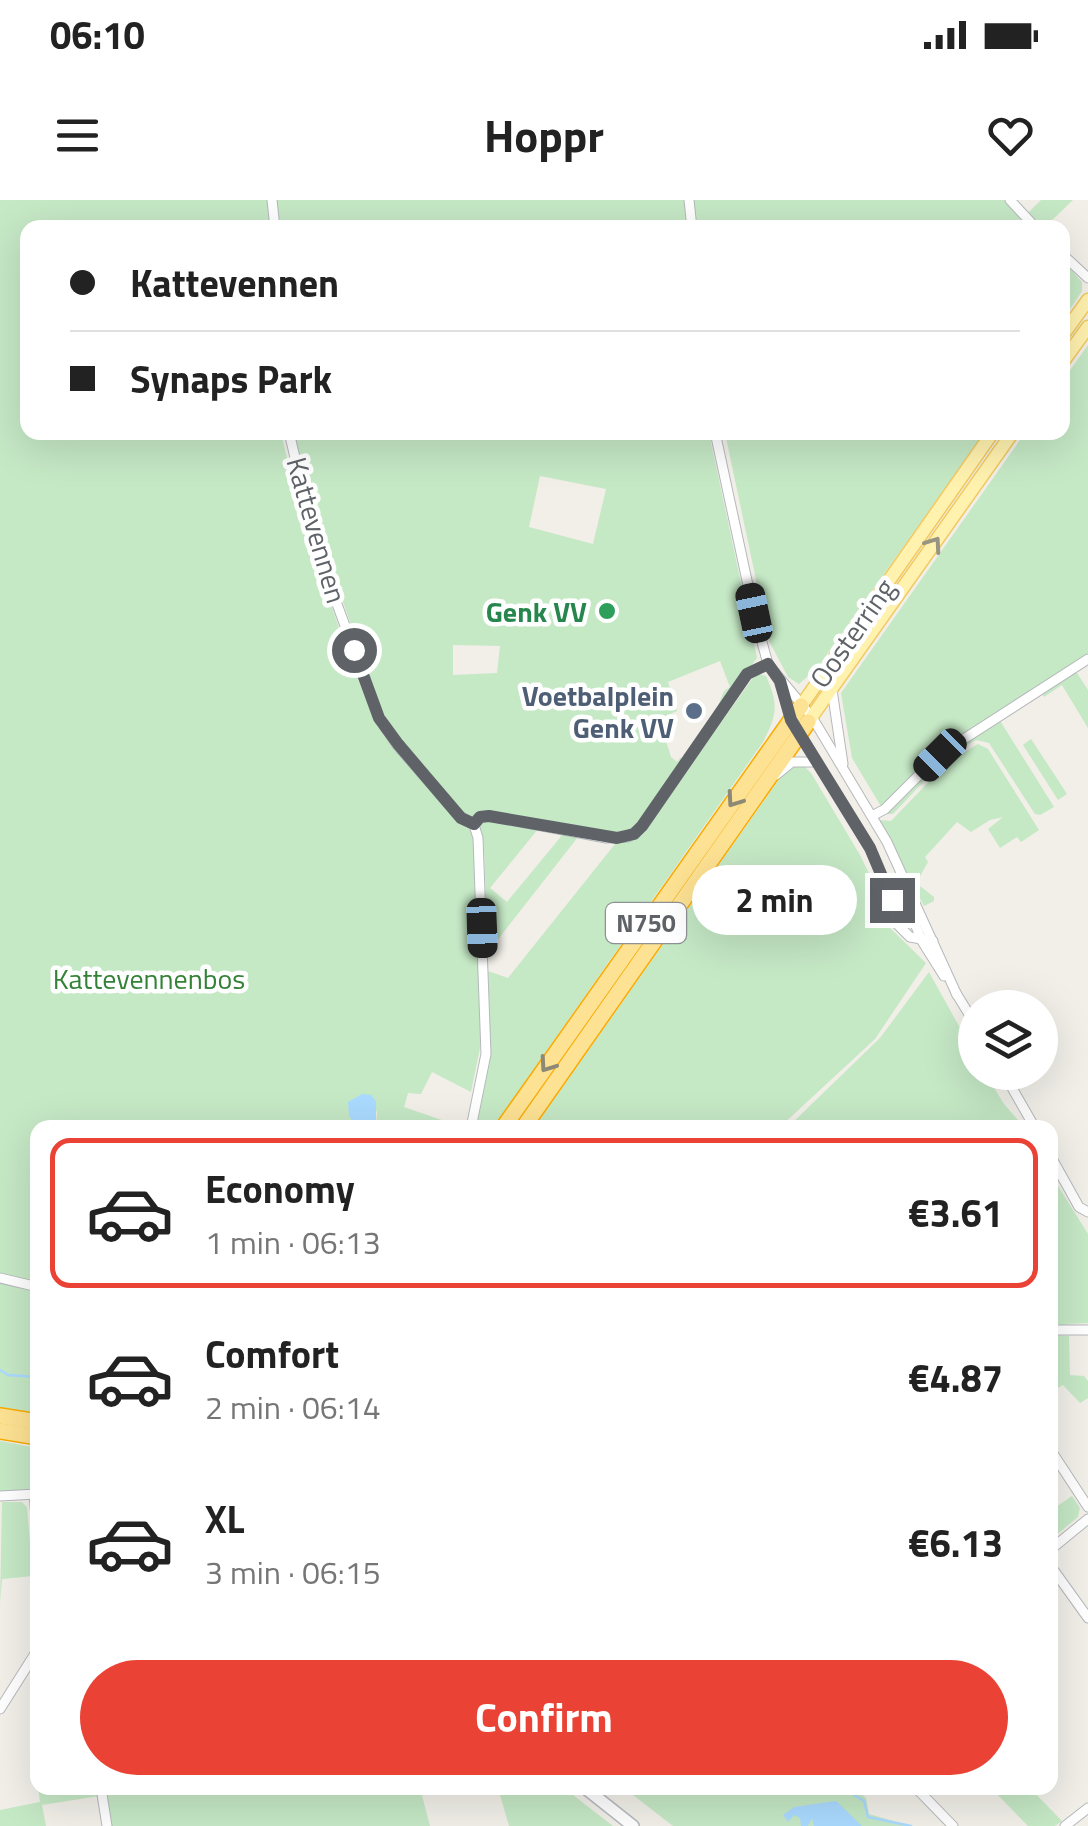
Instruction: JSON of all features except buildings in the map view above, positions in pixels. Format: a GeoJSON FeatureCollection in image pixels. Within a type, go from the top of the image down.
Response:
{"type":"FeatureCollection","features":[{"type":"Feature","properties":{"kind":"highway","name":"Oosterring"},"geometry":{"type":"LineString","coordinates":[[529,1120],[769,778],[802,720]]}},
{"type":"Feature","properties":{"kind":"highway","name":"Oosterring"},"geometry":{"type":"LineString","coordinates":[[509,1120],[802,720]]}},
{"type":"Feature","properties":{"kind":"highway"},"geometry":{"type":"LineString","coordinates":[[0,1416],[30,1421]]}},
{"type":"Feature","properties":{"kind":"highway"},"geometry":{"type":"LineString","coordinates":[[0,1431],[30,1436]]}},
{"type":"Feature","properties":{"kind":"main road"},"geometry":{"type":"LineString","coordinates":[[1070,325],[1088,300]]}},
{"type":"Feature","properties":{"kind":"main road"},"geometry":{"type":"LineString","coordinates":[[1070,352],[1088,327]]}},
{"type":"Feature","properties":{"kind":"main road","name":"Oosterring"},"geometry":{"type":"LineString","coordinates":[[802,720],[989,440]]}},
{"type":"Feature","properties":{"kind":"main road","name":"Oosterring"},"geometry":{"type":"LineString","coordinates":[[802,720],[832,690],[1007,440]]}},
{"type":"Feature","properties":{"kind":"main road"},"geometry":{"type":"LineString","coordinates":[[594,1795],[633,1826]]}},
{"type":"Feature","properties":{"kind":"street"},"geometry":{"type":"LineString","coordinates":[[1010,200],[1029,220]]}},
{"type":"Feature","properties":{"kind":"street","name":"Kattevennen"},"geometry":{"type":"LineString","coordinates":[[291,440],[316,547],[379,718],[458,814],[474,824]]}},
{"type":"Feature","properties":{"kind":"street"},"geometry":{"type":"LineString","coordinates":[[717,440],[768,664],[802,720],[817,762],[870,848],[899,928],[910,936],[925,936]]}},
{"type":"Feature","properties":{"kind":"street"},"geometry":{"type":"LineString","coordinates":[[872,816],[885,810],[940,755],[1088,659]]}},
{"type":"Feature","properties":{"kind":"street"},"geometry":{"type":"LineString","coordinates":[[473,1120],[486,1043],[480,852],[474,824],[480,817],[489,816],[606,838],[634,834],[747,674],[768,664]]}},
{"type":"Feature","properties":{"kind":"street"},"geometry":{"type":"LineString","coordinates":[[780,681],[802,720],[845,771],[887,842],[925,936],[958,996]]}},
{"type":"Feature","properties":{"kind":"street"},"geometry":{"type":"LineString","coordinates":[[832,690],[845,771]]}},
{"type":"Feature","properties":{"kind":"street"},"geometry":{"type":"LineString","coordinates":[[769,778],[792,762],[817,762]]}},
{"type":"Feature","properties":{"kind":"street"},"geometry":{"type":"LineString","coordinates":[[1014,1090],[1031,1120]]}},
{"type":"Feature","properties":{"kind":"street"},"geometry":{"type":"LineString","coordinates":[[1058,1170],[1086,1214]]}},
{"type":"Feature","properties":{"kind":"street"},"geometry":{"type":"LineString","coordinates":[[0,1278],[30,1285]]}},
{"type":"Feature","properties":{"kind":"street"},"geometry":{"type":"LineString","coordinates":[[1058,1330],[1088,1330]]}},
{"type":"Feature","properties":{"kind":"street"},"geometry":{"type":"LineString","coordinates":[[1058,1461],[1088,1507]]}},
{"type":"Feature","properties":{"kind":"street"},"geometry":{"type":"LineString","coordinates":[[0,1496],[30,1494]]}},
{"type":"Feature","properties":{"kind":"street"},"geometry":{"type":"LineString","coordinates":[[1058,1543],[1088,1518]]}},
{"type":"Feature","properties":{"kind":"street"},"geometry":{"type":"LineString","coordinates":[[1058,1576],[1088,1618]]}},
{"type":"Feature","properties":{"kind":"street"},"geometry":{"type":"LineString","coordinates":[[0,1709],[30,1662]]}},
{"type":"Feature","properties":{"kind":"street"},"geometry":{"type":"LineString","coordinates":[[102,1795],[106,1826]]}},
{"type":"Feature","properties":{"kind":"street"},"geometry":{"type":"LineString","coordinates":[[923,1795],[953,1826]]}},
{"type":"Feature","properties":{"kind":"street"},"geometry":{"type":"LineString","coordinates":[[1065,1826],[1088,1808]]}},
{"type":"Feature","properties":{"kind":"green space","name":"Kattevennenbos"},"geometry":{"type":"Polygon","coordinates":[[[0,200],[687,200],[688,220],[20,220],[20,440],[283,440],[299,509],[348,655],[377,726],[471,831],[476,852],[481,1043],[471,1092],[432,1072],[421,1094],[408,1093],[404,1107],[442,1120],[376,1120],[377,1111],[361,1120],[30,1120],[30,1280],[0,1274],[0,200]]]}},
{"type":"Feature","properties":{"kind":"green space"},"geometry":{"type":"Polygon","coordinates":[[[692,200],[1004,200],[1023,220],[693,220],[692,200]]]}},
{"type":"Feature","properties":{"kind":"green space"},"geometry":{"type":"Polygon","coordinates":[[[1041,200],[1073,200],[1052,220],[1036,220],[1028,213],[1041,200]]]}},
{"type":"Feature","properties":{"kind":"green space"},"geometry":{"type":"Polygon","coordinates":[[[1070,269],[1082,282],[1082,291],[1070,309],[1070,269]]]}},
{"type":"Feature","properties":{"kind":"green space"},"geometry":{"type":"Polygon","coordinates":[[[1088,345],[1088,655],[938,753],[882,808],[852,758],[841,693],[1020,440],[1070,440],[1070,370],[1088,345]]]}},
{"type":"Feature","properties":{"kind":"green space"},"geometry":{"type":"Polygon","coordinates":[[[294,440],[710,440],[757,658],[714,715],[724,691],[730,687],[720,661],[668,682],[677,711],[659,719],[671,757],[677,762],[681,757],[683,762],[637,826],[619,834],[602,834],[483,813],[462,815],[402,744],[379,706],[317,526],[294,440]],[[540,476],[529,527],[593,544],[606,489],[540,476]],[[453,645],[453,675],[497,673],[500,646],[453,645]]]}},
{"type":"Feature","properties":{"kind":"green space"},"geometry":{"type":"Polygon","coordinates":[[[726,440],[979,440],[818,667],[799,684],[788,677],[769,641],[726,440]]]}},
{"type":"Feature","properties":{"kind":"green space"},"geometry":{"type":"Polygon","coordinates":[[[1075,670],[1088,690],[1088,728],[1062,685],[1044,697],[1041,692],[1075,670]]]}},
{"type":"Feature","properties":{"kind":"green space"},"geometry":{"type":"Polygon","coordinates":[[[759,674],[766,676],[773,695],[774,717],[763,742],[498,1120],[477,1120],[489,1050],[488,971],[508,978],[615,844],[642,834],[759,674]]]}},
{"type":"Feature","properties":{"kind":"green space"},"geometry":{"type":"Polygon","coordinates":[[[999,719],[1054,807],[1035,814],[989,743],[976,740],[945,759],[893,814],[884,814],[940,758],[999,719]]]}},
{"type":"Feature","properties":{"kind":"green space"},"geometry":{"type":"Polygon","coordinates":[[[1031,739],[1067,794],[1058,800],[1023,745],[1031,739]]]}},
{"type":"Feature","properties":{"kind":"green space"},"geometry":{"type":"Polygon","coordinates":[[[978,744],[988,749],[1039,830],[1021,842],[1017,837],[1000,848],[988,829],[1003,817],[971,832],[957,822],[925,857],[928,862],[919,878],[920,886],[934,901],[924,906],[879,820],[891,821],[948,762],[978,744]]]}},
{"type":"Feature","properties":{"kind":"green space"},"geometry":{"type":"Polygon","coordinates":[[[801,763],[811,773],[860,855],[880,896],[886,924],[926,963],[875,1039],[788,1120],[540,1120],[785,771],[801,763]]]}},
{"type":"Feature","properties":{"kind":"green space"},"geometry":{"type":"Polygon","coordinates":[[[485,820],[538,829],[490,888],[507,902],[563,834],[578,837],[488,952],[484,847],[479,827],[485,820]]]}},
{"type":"Feature","properties":{"kind":"green space"},"geometry":{"type":"Polygon","coordinates":[[[929,972],[958,1024],[958,1090],[995,1090],[1018,1120],[795,1120],[880,1038],[929,972]]]}},
{"type":"Feature","properties":{"kind":"green space"},"geometry":{"type":"Polygon","coordinates":[[[1058,1186],[1088,1234],[1088,1323],[1063,1324],[1088,1326],[1058,1326],[1058,1186]]]}},
{"type":"Feature","properties":{"kind":"green space"},"geometry":{"type":"Polygon","coordinates":[[[0,1283],[30,1290],[30,1413],[0,1409],[0,1283]]]}},
{"type":"Feature","properties":{"kind":"green space"},"geometry":{"type":"Polygon","coordinates":[[[1058,1335],[1069,1336],[1070,1375],[1084,1376],[1088,1381],[1088,1398],[1080,1403],[1063,1385],[1058,1388],[1058,1335]]]}},
{"type":"Feature","properties":{"kind":"green space"},"geometry":{"type":"Polygon","coordinates":[[[0,1441],[30,1447],[30,1489],[0,1491],[0,1441]]]}},
{"type":"Feature","properties":{"kind":"green space"},"geometry":{"type":"Polygon","coordinates":[[[1072,1496],[1080,1508],[1078,1517],[1058,1533],[1058,1506],[1072,1496]]]}},
{"type":"Feature","properties":{"kind":"green space"},"geometry":{"type":"Polygon","coordinates":[[[2,1502],[22,1502],[27,1507],[30,1576],[2,1579],[0,1603],[2,1502]]]}},
{"type":"Feature","properties":{"kind":"green space"},"geometry":{"type":"Polygon","coordinates":[[[39,1795],[99,1796],[42,1805],[46,1826],[0,1826],[0,1810],[40,1802],[39,1795]]]}},
{"type":"Feature","properties":{"kind":"green space"},"geometry":{"type":"Polygon","coordinates":[[[105,1795],[422,1795],[430,1826],[110,1826],[105,1795]]]}},
{"type":"Feature","properties":{"kind":"green space"},"geometry":{"type":"Polygon","coordinates":[[[500,1795],[573,1795],[613,1826],[509,1826],[500,1795]]]}},
{"type":"Feature","properties":{"kind":"green space"},"geometry":{"type":"Polygon","coordinates":[[[633,1795],[862,1795],[869,1814],[911,1826],[673,1826],[633,1795]]]}},
{"type":"Feature","properties":{"kind":"green space"},"geometry":{"type":"Polygon","coordinates":[[[998,1795],[1037,1795],[1062,1821],[1055,1826],[1028,1826],[998,1795]]]}},
{"type":"Feature","properties":{"kind":"water"},"geometry":{"type":"Polygon","coordinates":[[[362,1094],[371,1095],[376,1101],[376,1120],[352,1120],[348,1102],[362,1094]]]}},
{"type":"Feature","properties":{"kind":"water"},"geometry":{"type":"Polygon","coordinates":[[[836,1801],[862,1826],[814,1826],[812,1818],[808,1826],[801,1826],[800,1818],[794,1815],[788,1822],[783,1815],[794,1807],[836,1801]]]}},
{"type":"Feature","properties":{"kind":"waterway"},"geometry":{"type":"LineString","coordinates":[[0,1370],[8,1375],[30,1376]]}},
{"type":"Feature","properties":{"kind":"waterway"},"geometry":{"type":"LineString","coordinates":[[854,1795],[864,1801],[868,1817],[911,1826]]}},
{"type":"Feature","properties":{"kind":"place","name":"Genk VV"},"geometry":{"type":"Point","coordinates":[607,611]}},
{"type":"Feature","properties":{"kind":"place","name":"Voetbalplein Genk VV"},"geometry":{"type":"Point","coordinates":[694,711]}},
{"type":"Feature","properties":{"kind":"route"},"geometry":{"type":"LineString","coordinates":[[354,650],[379,718],[461,818],[474,824],[480,817],[489,816],[617,838],[634,834],[642,826],[747,674],[768,664],[780,681],[791,720],[870,848],[892,900]]}}]}
